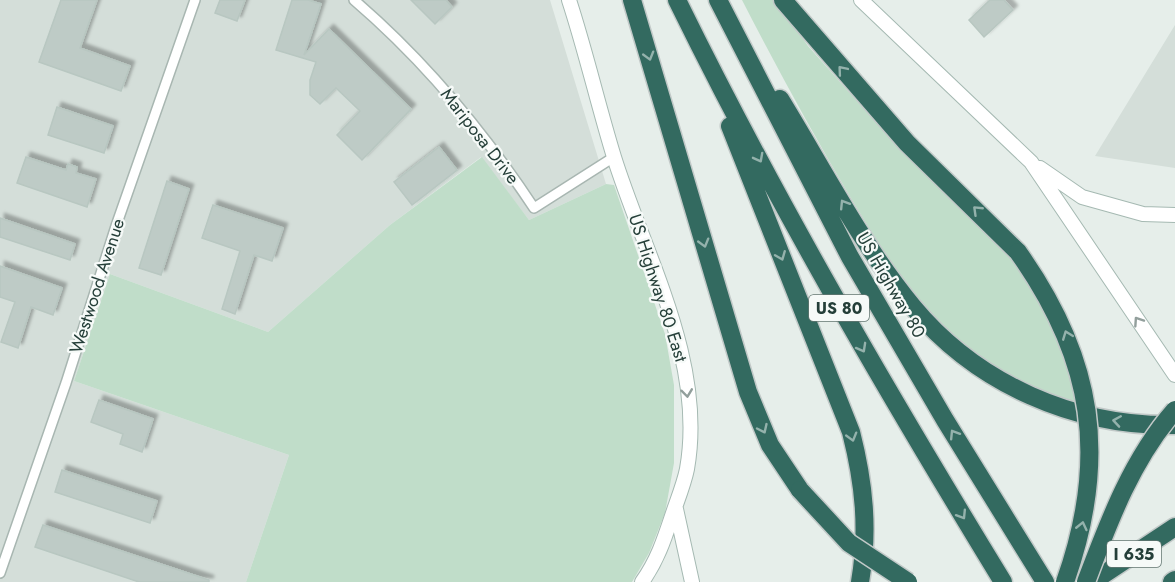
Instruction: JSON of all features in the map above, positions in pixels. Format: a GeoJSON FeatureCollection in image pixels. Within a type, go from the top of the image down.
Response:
{"type":"FeatureCollection","features":[{"type":"Feature","properties":{"kind":"highway"},"geometry":{"type":"LineString","coordinates":[[632,0],[748,392],[770,445],[800,490],[849,543],[892,574],[908,582]]}},
{"type":"Feature","properties":{"kind":"highway","name":"US 80"},"geometry":{"type":"LineString","coordinates":[[677,0],[859,344],[1003,582]]}},
{"type":"Feature","properties":{"kind":"highway","name":"US Highway 80"},"geometry":{"type":"LineString","coordinates":[[718,0],[850,256],[1045,582]]}},
{"type":"Feature","properties":{"kind":"highway"},"geometry":{"type":"LineString","coordinates":[[783,0],[907,143],[1018,252],[1044,288],[1067,333],[1082,382],[1091,442],[1086,507],[1078,545],[1065,582]]}},
{"type":"Feature","properties":{"kind":"highway"},"geometry":{"type":"LineString","coordinates":[[794,0],[820,44]]}},
{"type":"Feature","properties":{"kind":"highway"},"geometry":{"type":"LineString","coordinates":[[702,51],[851,432],[859,464],[865,514],[860,582]]}},
{"type":"Feature","properties":{"kind":"highway"},"geometry":{"type":"LineString","coordinates":[[746,56],[775,91],[893,280],[914,308],[953,347],[1004,383],[1046,403],[1117,422],[1175,425]]}},
{"type":"Feature","properties":{"kind":"highway"},"geometry":{"type":"LineString","coordinates":[[1086,582],[1120,497],[1144,452],[1175,410]]}},
{"type":"Feature","properties":{"kind":"highway","name":"I 635"},"geometry":{"type":"LineString","coordinates":[[1092,582],[1175,526]]}},
{"type":"Feature","properties":{"kind":"main road","name":"US Highway 80 East"},"geometry":{"type":"LineString","coordinates":[[569,0],[593,76],[614,157],[675,333],[684,372],[690,437],[687,469],[656,562],[642,582]]}},
{"type":"Feature","properties":{"kind":"main road"},"geometry":{"type":"LineString","coordinates":[[861,0],[1031,162],[1082,197],[1143,214],[1175,215]]}},
{"type":"Feature","properties":{"kind":"main road"},"geometry":{"type":"LineString","coordinates":[[1031,162],[1173,372]]}},
{"type":"Feature","properties":{"kind":"main road"},"geometry":{"type":"LineString","coordinates":[[675,507],[692,582]]}},
{"type":"Feature","properties":{"kind":"street","name":"Westwood Avenue"},"geometry":{"type":"LineString","coordinates":[[0,573],[66,383],[116,226],[195,0]]}},
{"type":"Feature","properties":{"kind":"street","name":"Mariposa Drive"},"geometry":{"type":"LineString","coordinates":[[354,0],[400,39],[450,96],[534,208],[614,157]]}},
{"type":"Feature","properties":{"kind":"shaded area"},"geometry":{"type":"Polygon","coordinates":[[[0,0],[550,0],[606,184],[529,220],[481,157],[390,225],[268,332],[110,274],[74,381],[289,455],[246,582],[0,582],[0,0]]]}},
{"type":"Feature","properties":{"kind":"shaded area"},"geometry":{"type":"Polygon","coordinates":[[[1175,25],[1175,168],[1095,156],[1175,25]]]}},
{"type":"Feature","properties":{"kind":"green space"},"geometry":{"type":"Polygon","coordinates":[[[742,0],[775,0],[808,46],[872,118],[1008,250],[1061,338],[1078,405],[1025,385],[992,367],[962,345],[920,302],[884,252],[852,200],[742,0]]]}},
{"type":"Feature","properties":{"kind":"green space"},"geometry":{"type":"Polygon","coordinates":[[[482,157],[529,220],[606,184],[614,185],[665,334],[674,385],[674,463],[665,513],[649,553],[632,582],[246,582],[289,455],[74,381],[110,274],[268,332],[390,225],[482,157]]]}},
{"type":"Feature","properties":{"kind":"building"},"geometry":{"type":"Polygon","coordinates":[[[61,0],[97,0],[80,48],[130,66],[121,91],[39,62],[61,0]]]}},
{"type":"Feature","properties":{"kind":"building"},"geometry":{"type":"Polygon","coordinates":[[[220,0],[245,0],[237,21],[215,13],[220,0]]]}},
{"type":"Feature","properties":{"kind":"building"},"geometry":{"type":"Polygon","coordinates":[[[292,0],[308,0],[321,4],[304,55],[329,29],[411,109],[362,160],[337,135],[360,111],[336,88],[320,104],[310,95],[310,80],[316,62],[276,50],[292,0]]]}},
{"type":"Feature","properties":{"kind":"building"},"geometry":{"type":"Polygon","coordinates":[[[411,0],[446,0],[452,7],[435,24],[411,0]]]}},
{"type":"Feature","properties":{"kind":"building"},"geometry":{"type":"Polygon","coordinates":[[[990,0],[1004,0],[1013,10],[984,37],[969,20],[990,0]]]}},
{"type":"Feature","properties":{"kind":"building"},"geometry":{"type":"Polygon","coordinates":[[[57,107],[113,126],[104,153],[48,135],[57,107]]]}},
{"type":"Feature","properties":{"kind":"building"},"geometry":{"type":"Polygon","coordinates":[[[439,147],[457,170],[412,205],[394,182],[439,147]]]}},
{"type":"Feature","properties":{"kind":"building"},"geometry":{"type":"Polygon","coordinates":[[[26,157],[66,170],[68,164],[77,167],[76,173],[96,179],[87,207],[17,183],[26,157]]]}},
{"type":"Feature","properties":{"kind":"building"},"geometry":{"type":"Polygon","coordinates":[[[167,181],[189,189],[161,275],[139,268],[167,181]]]}},
{"type":"Feature","properties":{"kind":"building"},"geometry":{"type":"Polygon","coordinates":[[[213,205],[283,228],[272,261],[254,255],[235,314],[222,309],[240,251],[202,238],[213,205]]]}},
{"type":"Feature","properties":{"kind":"building"},"geometry":{"type":"Polygon","coordinates":[[[0,218],[75,244],[70,260],[0,237],[0,218]]]}},
{"type":"Feature","properties":{"kind":"building"},"geometry":{"type":"Polygon","coordinates":[[[0,266],[62,288],[53,315],[31,307],[18,348],[1,342],[15,302],[0,297],[0,266]]]}},
{"type":"Feature","properties":{"kind":"building"},"geometry":{"type":"Polygon","coordinates":[[[99,400],[153,419],[142,452],[120,444],[123,434],[91,422],[99,400]]]}},
{"type":"Feature","properties":{"kind":"building"},"geometry":{"type":"Polygon","coordinates":[[[62,470],[157,501],[150,523],[55,492],[62,470]]]}},
{"type":"Feature","properties":{"kind":"building"},"geometry":{"type":"Polygon","coordinates":[[[43,525],[209,580],[209,582],[139,582],[35,547],[43,525]]]}}]}
